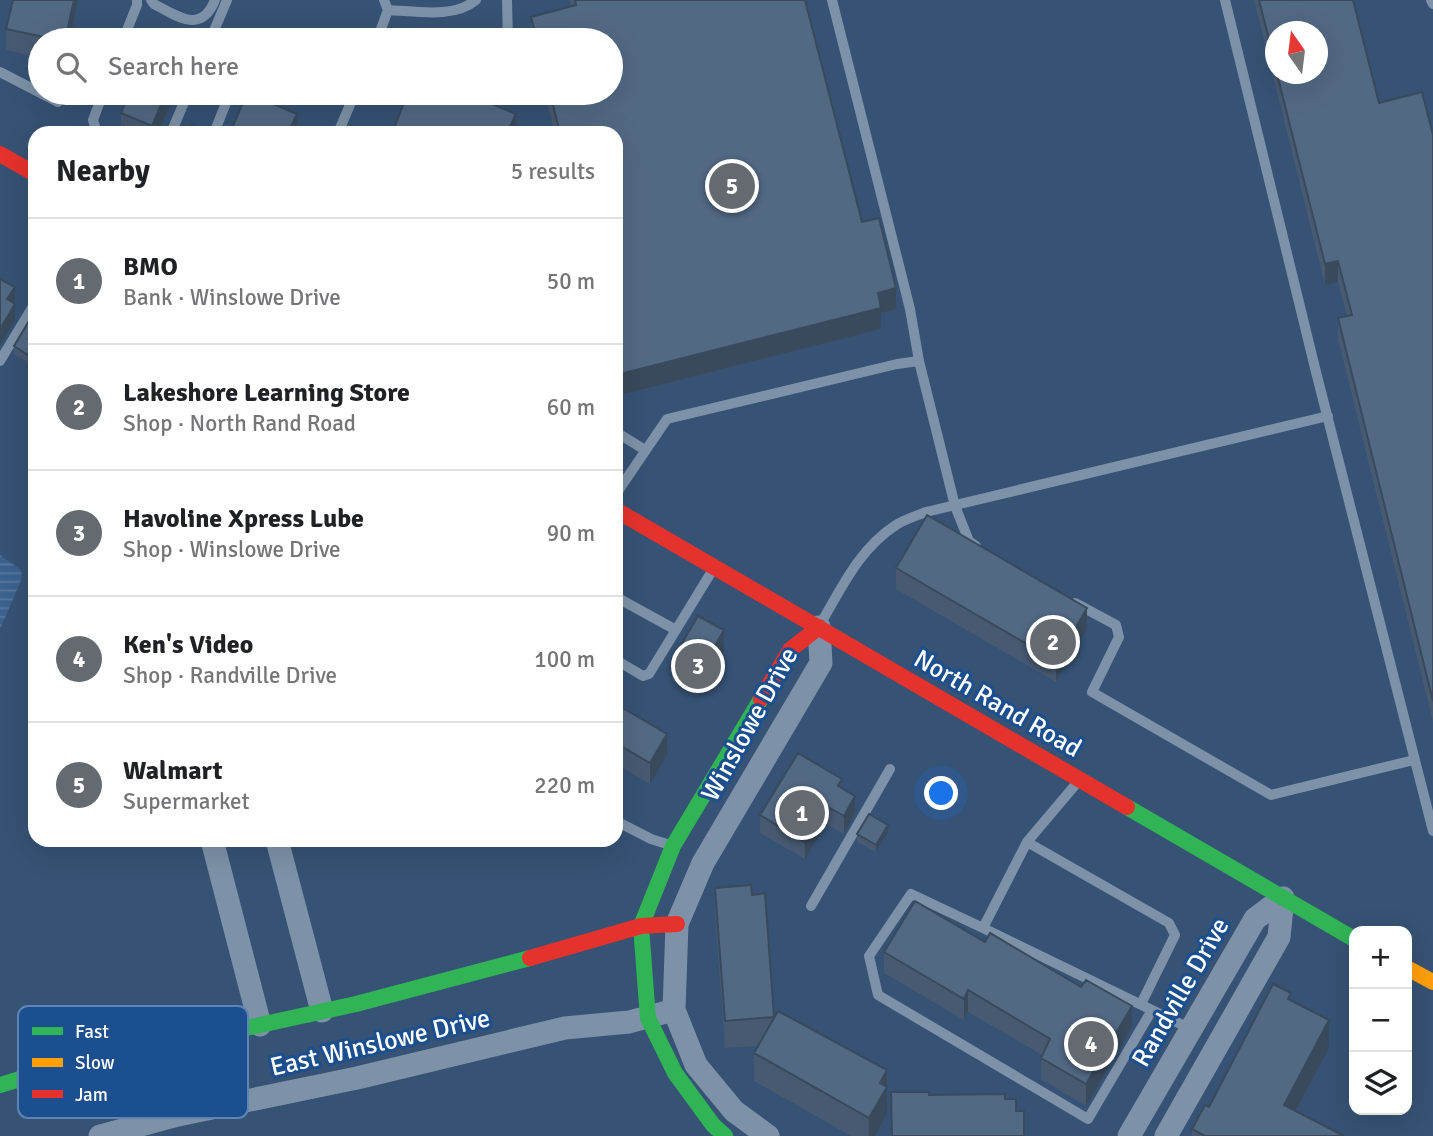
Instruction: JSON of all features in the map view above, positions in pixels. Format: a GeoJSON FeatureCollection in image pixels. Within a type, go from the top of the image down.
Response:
{"type":"FeatureCollection","features":[{"type":"Feature","properties":{"kind":"street"},"geometry":{"type":"LineString","coordinates":[[0,154],[28,170]]}},
{"type":"Feature","properties":{"kind":"street","name":"North Rand Road"},"geometry":{"type":"LineString","coordinates":[[623,514],[1349,936]]}},
{"type":"Feature","properties":{"kind":"street","name":"Winslowe Drive"},"geometry":{"type":"LineString","coordinates":[[724,1136],[675,1073],[648,1018],[641,926],[673,845],[790,650],[819,627]]}},
{"type":"Feature","properties":{"kind":"street","name":"Winslowe Drive"},"geometry":{"type":"LineString","coordinates":[[768,1136],[734,1111],[696,1065],[674,1010],[677,924],[703,863],[821,663],[819,627]]}},
{"type":"Feature","properties":{"kind":"street","name":"East Winslowe Drive"},"geometry":{"type":"LineString","coordinates":[[214,847],[260,1025]]}},
{"type":"Feature","properties":{"kind":"street","name":"East Winslowe Drive"},"geometry":{"type":"LineString","coordinates":[[280,847],[322,1011]]}},
{"type":"Feature","properties":{"kind":"street"},"geometry":{"type":"LineString","coordinates":[[1167,1136],[1279,937],[1283,898]]}},
{"type":"Feature","properties":{"kind":"street","name":"Randville Drive"},"geometry":{"type":"LineString","coordinates":[[1129,1136],[1255,919],[1283,898]]}},
{"type":"Feature","properties":{"kind":"street","name":"East Winslowe Drive"},"geometry":{"type":"LineString","coordinates":[[248,1028],[450,980],[641,926],[677,924]]}},
{"type":"Feature","properties":{"kind":"street"},"geometry":{"type":"LineString","coordinates":[[1412,971],[1433,982]]}},
{"type":"Feature","properties":{"kind":"street","name":"East Winslowe Drive"},"geometry":{"type":"LineString","coordinates":[[248,1101],[357,1078],[565,1028],[648,1018],[674,1010]]}},
{"type":"Feature","properties":{"kind":"street","name":"East Winslowe Drive"},"geometry":{"type":"LineString","coordinates":[[0,1085],[18,1080]]}},
{"type":"Feature","properties":{"kind":"street","name":"East Winslowe Drive"},"geometry":{"type":"LineString","coordinates":[[100,1136],[167,1118]]}},
{"type":"Feature","properties":{"kind":"lane"},"geometry":{"type":"LineString","coordinates":[[128,28],[137,0]]}},
{"type":"Feature","properties":{"kind":"lane"},"geometry":{"type":"LineString","coordinates":[[151,0],[187,20],[195,21],[205,16],[215,0]]}},
{"type":"Feature","properties":{"kind":"lane"},"geometry":{"type":"LineString","coordinates":[[215,28],[227,0]]}},
{"type":"Feature","properties":{"kind":"lane"},"geometry":{"type":"LineString","coordinates":[[380,28],[386,5],[422,5],[453,11],[476,0]]}},
{"type":"Feature","properties":{"kind":"lane"},"geometry":{"type":"LineString","coordinates":[[507,0],[508,28]]}},
{"type":"Feature","properties":{"kind":"lane"},"geometry":{"type":"LineString","coordinates":[[832,0],[910,309],[919,361],[955,506],[969,541],[986,552]]}},
{"type":"Feature","properties":{"kind":"lane"},"geometry":{"type":"LineString","coordinates":[[1225,0],[1433,831]]}},
{"type":"Feature","properties":{"kind":"lane"},"geometry":{"type":"LineString","coordinates":[[0,72],[28,86]]}},
{"type":"Feature","properties":{"kind":"lane"},"geometry":{"type":"LineString","coordinates":[[95,126],[93,120],[99,105]]}},
{"type":"Feature","properties":{"kind":"lane"},"geometry":{"type":"LineString","coordinates":[[174,126],[183,105]]}},
{"type":"Feature","properties":{"kind":"lane"},"geometry":{"type":"LineString","coordinates":[[217,126],[225,105]]}},
{"type":"Feature","properties":{"kind":"lane"},"geometry":{"type":"LineString","coordinates":[[341,126],[350,105]]}},
{"type":"Feature","properties":{"kind":"lane"},"geometry":{"type":"LineString","coordinates":[[0,361],[28,315]]}},
{"type":"Feature","properties":{"kind":"lane"},"geometry":{"type":"LineString","coordinates":[[623,483],[667,419],[919,361]]}},
{"type":"Feature","properties":{"kind":"lane"},"geometry":{"type":"LineString","coordinates":[[819,627],[870,545],[898,523],[926,512],[1328,416]]}},
{"type":"Feature","properties":{"kind":"lane"},"geometry":{"type":"LineString","coordinates":[[623,436],[645,450]]}},
{"type":"Feature","properties":{"kind":"lane"},"geometry":{"type":"LineString","coordinates":[[623,664],[643,676],[649,674],[715,567]]}},
{"type":"Feature","properties":{"kind":"lane"},"geometry":{"type":"LineString","coordinates":[[1067,598],[1116,625],[1119,637],[1092,691],[1271,795],[1414,761]]}},
{"type":"Feature","properties":{"kind":"lane"},"geometry":{"type":"LineString","coordinates":[[623,601],[676,630]]}},
{"type":"Feature","properties":{"kind":"lane"},"geometry":{"type":"LineString","coordinates":[[810,906],[890,769]]}},
{"type":"Feature","properties":{"kind":"lane"},"geometry":{"type":"LineString","coordinates":[[983,928],[1027,842],[1080,779]]}},
{"type":"Feature","properties":{"kind":"lane"},"geometry":{"type":"LineString","coordinates":[[623,825],[651,839],[673,845]]}},
{"type":"Feature","properties":{"kind":"lane"},"geometry":{"type":"LineString","coordinates":[[1027,842],[1170,923],[1175,935],[1141,1004]]}},
{"type":"Feature","properties":{"kind":"lane"},"geometry":{"type":"LineString","coordinates":[[1152,1010],[1088,1119],[878,995],[869,956],[911,894],[1141,1004],[1191,1029]]}},
{"type":"Feature","properties":{"kind":"water"},"geometry":{"type":"Polygon","coordinates":[[[0,555],[21,570],[22,578],[0,629],[0,555]]]}},
{"type":"Feature","properties":{"kind":"building"},"geometry":{"type":"Polygon","coordinates":[[[13,0],[74,0],[68,28],[28,28],[28,34],[6,29],[13,0]]]}},
{"type":"Feature","properties":{"kind":"building"},"geometry":{"type":"Polygon","coordinates":[[[575,0],[805,0],[862,222],[879,218],[896,288],[878,293],[881,308],[623,373],[623,126],[558,126],[553,105],[623,105],[623,28],[534,28],[531,17],[576,5],[575,0]]]}},
{"type":"Feature","properties":{"kind":"building"},"geometry":{"type":"Polygon","coordinates":[[[1259,0],[1353,0],[1379,103],[1422,92],[1433,135],[1433,701],[1338,318],[1352,315],[1338,261],[1325,264],[1280,84],[1328,84],[1328,21],[1265,21],[1265,24],[1259,0]]]}},
{"type":"Feature","properties":{"kind":"building"},"geometry":{"type":"Polygon","coordinates":[[[124,105],[161,105],[152,126],[121,113],[124,105]]]}},
{"type":"Feature","properties":{"kind":"building"},"geometry":{"type":"Polygon","coordinates":[[[242,105],[276,105],[297,114],[291,126],[233,126],[242,105]]]}},
{"type":"Feature","properties":{"kind":"building"},"geometry":{"type":"Polygon","coordinates":[[[403,105],[494,105],[516,114],[510,126],[395,126],[403,105]]]}},
{"type":"Feature","properties":{"kind":"building"},"geometry":{"type":"Polygon","coordinates":[[[0,279],[15,287],[7,299],[15,304],[0,329],[0,279]]]}},
{"type":"Feature","properties":{"kind":"building"},"geometry":{"type":"Polygon","coordinates":[[[28,323],[28,355],[14,346],[28,323]]]}},
{"type":"Feature","properties":{"kind":"building"},"geometry":{"type":"Polygon","coordinates":[[[927,515],[1087,608],[1056,661],[896,568],[927,515]]]}},
{"type":"Feature","properties":{"kind":"building"},"geometry":{"type":"Polygon","coordinates":[[[698,616],[724,630],[698,675],[672,660],[698,616]]]}},
{"type":"Feature","properties":{"kind":"building"},"geometry":{"type":"Polygon","coordinates":[[[623,708],[667,734],[650,763],[623,747],[623,708]]]}},
{"type":"Feature","properties":{"kind":"building"},"geometry":{"type":"Polygon","coordinates":[[[798,753],[842,779],[838,786],[855,796],[844,816],[826,806],[805,842],[760,815],[798,753]]]}},
{"type":"Feature","properties":{"kind":"building"},"geometry":{"type":"Polygon","coordinates":[[[869,814],[888,825],[876,845],[857,834],[869,814]]]}},
{"type":"Feature","properties":{"kind":"building"},"geometry":{"type":"Polygon","coordinates":[[[751,885],[752,895],[765,893],[774,1017],[725,1021],[715,888],[751,885]]]}},
{"type":"Feature","properties":{"kind":"building"},"geometry":{"type":"Polygon","coordinates":[[[915,901],[985,942],[990,933],[1081,987],[1086,980],[1132,1006],[1086,1084],[1041,1058],[1050,1039],[968,990],[964,999],[884,952],[915,901]]]}},
{"type":"Feature","properties":{"kind":"building"},"geometry":{"type":"Polygon","coordinates":[[[1273,984],[1291,993],[1288,999],[1329,1020],[1284,1105],[1344,1136],[1205,1136],[1192,1129],[1205,1105],[1209,1107],[1273,984]]]}},
{"type":"Feature","properties":{"kind":"building"},"geometry":{"type":"Polygon","coordinates":[[[778,1011],[887,1070],[880,1083],[887,1087],[869,1118],[754,1053],[778,1011]]]}},
{"type":"Feature","properties":{"kind":"building"},"geometry":{"type":"Polygon","coordinates":[[[891,1092],[929,1092],[929,1095],[1005,1094],[1005,1099],[1016,1099],[1016,1111],[1024,1111],[1024,1136],[892,1136],[891,1092]]]}},
{"type":"Feature","properties":{"kind":"traffic: fast"},"geometry":{"type":"LineString","coordinates":[[725,1136],[713,1125],[675,1073],[648,1018],[641,926],[673,846],[761,699]]}},
{"type":"Feature","properties":{"kind":"traffic: fast"},"geometry":{"type":"LineString","coordinates":[[1127,807],[1349,936]]}},
{"type":"Feature","properties":{"kind":"traffic: fast"},"geometry":{"type":"LineString","coordinates":[[248,1028],[356,1004],[530,958]]}},
{"type":"Feature","properties":{"kind":"traffic: fast"},"geometry":{"type":"LineString","coordinates":[[0,1085],[18,1080]]}},
{"type":"Feature","properties":{"kind":"traffic: slow"},"geometry":{"type":"LineString","coordinates":[[1412,971],[1433,982]]}},
{"type":"Feature","properties":{"kind":"traffic: jam"},"geometry":{"type":"LineString","coordinates":[[0,154],[28,170]]}},
{"type":"Feature","properties":{"kind":"traffic: jam"},"geometry":{"type":"LineString","coordinates":[[623,514],[1127,807]]}},
{"type":"Feature","properties":{"kind":"traffic: jam"},"geometry":{"type":"LineString","coordinates":[[761,699],[790,650],[819,627]]}},
{"type":"Feature","properties":{"kind":"traffic: jam"},"geometry":{"type":"LineString","coordinates":[[530,958],[641,926],[677,924]]}},
{"type":"Feature","properties":{"kind":"place","name":"Walmart"},"geometry":{"type":"Point","coordinates":[732,186]}},
{"type":"Feature","properties":{"kind":"place","name":"Lakeshore Learning Store"},"geometry":{"type":"Point","coordinates":[1053,642]}},
{"type":"Feature","properties":{"kind":"place","name":"Havoline Xpress Lube"},"geometry":{"type":"Point","coordinates":[698,666]}},
{"type":"Feature","properties":{"kind":"place","name":"BMO"},"geometry":{"type":"Point","coordinates":[802,813]}},
{"type":"Feature","properties":{"kind":"place","name":"Ken's Video"},"geometry":{"type":"Point","coordinates":[1091,1044]}}]}
